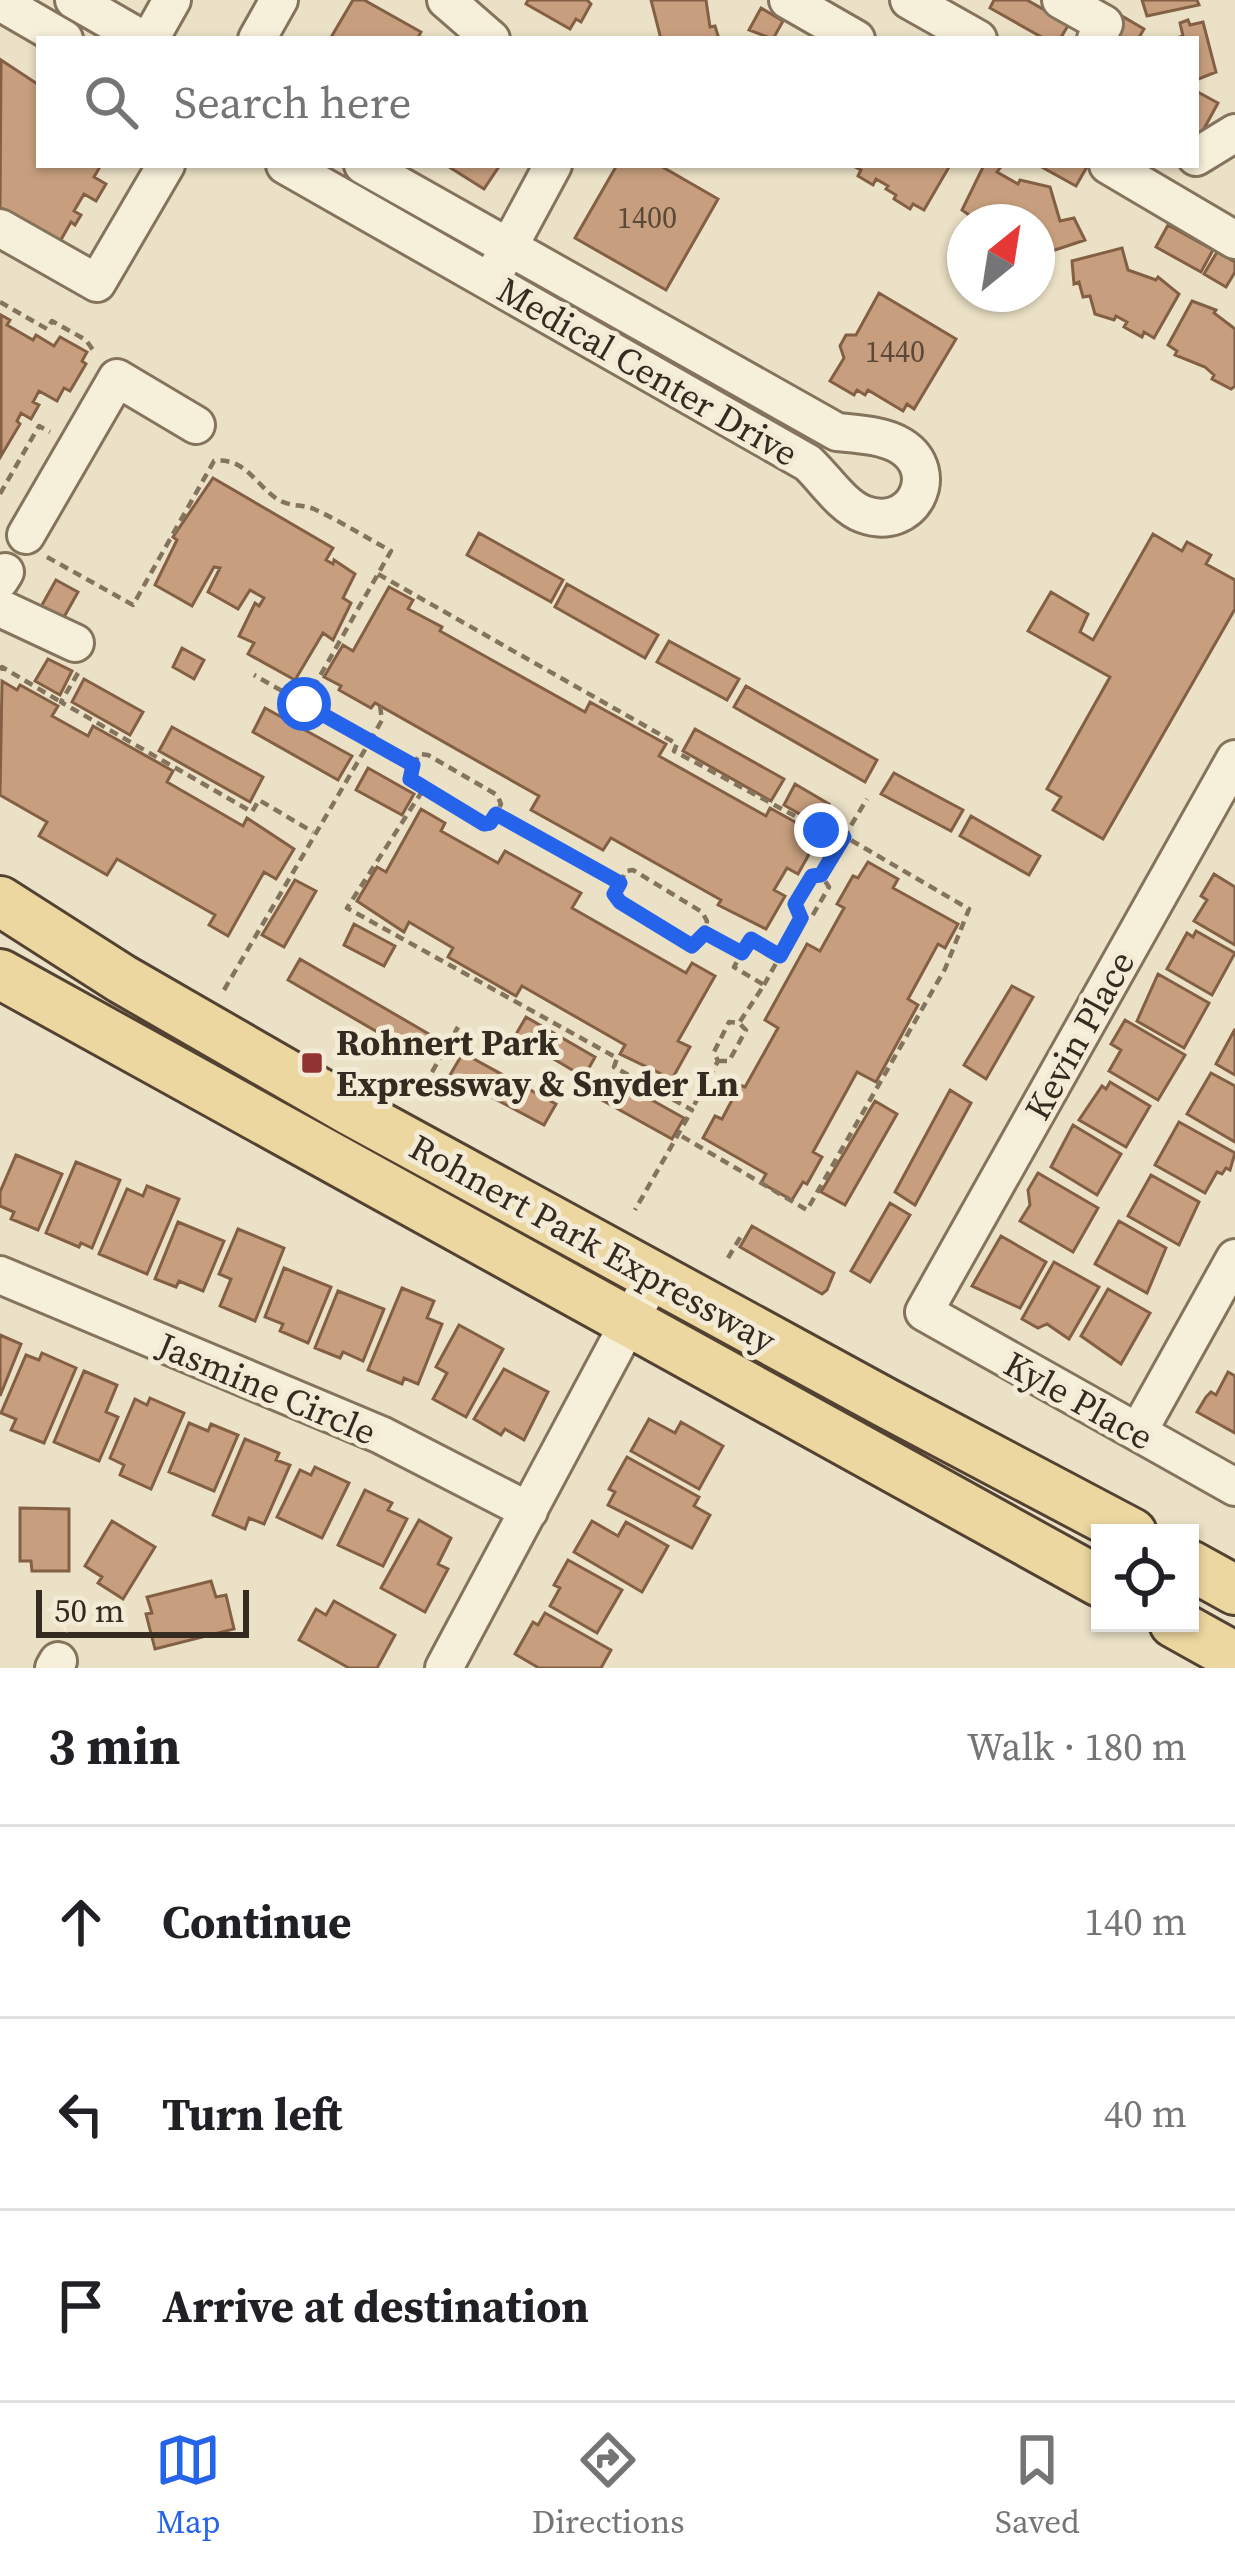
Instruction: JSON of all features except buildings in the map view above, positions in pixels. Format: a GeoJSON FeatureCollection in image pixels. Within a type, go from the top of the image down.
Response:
{"type":"FeatureCollection","features":[{"type":"Feature","properties":{"kind":"main road","name":"Rohnert Park Expressway"},"geometry":{"type":"LineString","coordinates":[[0,902],[140,990],[351,1111],[1115,1524]]}},
{"type":"Feature","properties":{"kind":"main road","name":"Rohnert Park Expressway"},"geometry":{"type":"LineString","coordinates":[[0,974],[637,1310],[1091,1577]]}},
{"type":"Feature","properties":{"kind":"main road"},"geometry":{"type":"LineString","coordinates":[[1199,1570],[1235,1590]]}},
{"type":"Feature","properties":{"kind":"main road"},"geometry":{"type":"LineString","coordinates":[[1190,1632],[1235,1657]]}},
{"type":"Feature","properties":{"kind":"street"},"geometry":{"type":"LineString","coordinates":[[74,0],[140,36]]}},
{"type":"Feature","properties":{"kind":"street"},"geometry":{"type":"LineString","coordinates":[[148,36],[172,0]]}},
{"type":"Feature","properties":{"kind":"street"},"geometry":{"type":"LineString","coordinates":[[259,36],[279,0]]}},
{"type":"Feature","properties":{"kind":"street"},"geometry":{"type":"LineString","coordinates":[[446,0],[488,36]]}},
{"type":"Feature","properties":{"kind":"street"},"geometry":{"type":"LineString","coordinates":[[788,0],[851,36]]}},
{"type":"Feature","properties":{"kind":"street"},"geometry":{"type":"LineString","coordinates":[[910,0],[970,22]]}},
{"type":"Feature","properties":{"kind":"street"},"geometry":{"type":"LineString","coordinates":[[1061,0],[1104,24],[1098,36]]}},
{"type":"Feature","properties":{"kind":"street"},"geometry":{"type":"LineString","coordinates":[[0,2],[59,36]]}},
{"type":"Feature","properties":{"kind":"street"},"geometry":{"type":"LineString","coordinates":[[1199,155],[1235,134]]}},
{"type":"Feature","properties":{"kind":"street"},"geometry":{"type":"LineString","coordinates":[[0,228],[97,283],[164,168]]}},
{"type":"Feature","properties":{"kind":"street","name":"Medical Center Drive"},"geometry":{"type":"LineString","coordinates":[[290,168],[808,463],[848,506],[862,514],[888,520],[905,513],[916,499],[922,477],[915,458],[898,444],[837,432],[368,168]]}},
{"type":"Feature","properties":{"kind":"street"},"geometry":{"type":"LineString","coordinates":[[490,281],[551,168]]}},
{"type":"Feature","properties":{"kind":"street"},"geometry":{"type":"LineString","coordinates":[[1113,168],[1235,240]]}},
{"type":"Feature","properties":{"kind":"street"},"geometry":{"type":"LineString","coordinates":[[26,535],[117,378],[196,425]]}},
{"type":"Feature","properties":{"kind":"street"},"geometry":{"type":"LineString","coordinates":[[0,608],[77,657]]}},
{"type":"Feature","properties":{"kind":"street","name":"Kevin Place"},"geometry":{"type":"LineString","coordinates":[[924,1312],[1235,759]]}},
{"type":"Feature","properties":{"kind":"street"},"geometry":{"type":"LineString","coordinates":[[1138,1432],[1235,1258]]}},
{"type":"Feature","properties":{"kind":"street","name":"Jasmine Circle"},"geometry":{"type":"LineString","coordinates":[[0,1275],[381,1436],[529,1511]]}},
{"type":"Feature","properties":{"kind":"street"},"geometry":{"type":"LineString","coordinates":[[444,1668],[637,1310]]}},
{"type":"Feature","properties":{"kind":"street","name":"Kyle Place"},"geometry":{"type":"LineString","coordinates":[[924,1312],[1235,1487]]}},
{"type":"Feature","properties":{"kind":"path"},"geometry":{"type":"LineString","coordinates":[[0,302],[47,329],[52,321],[86,340],[95,349],[96,364]]}},
{"type":"Feature","properties":{"kind":"path"},"geometry":{"type":"LineString","coordinates":[[0,494],[39,426],[57,436]]}},
{"type":"Feature","properties":{"kind":"path"},"geometry":{"type":"LineString","coordinates":[[100,586],[133,605],[214,461],[224,460],[256,474],[271,495],[289,506],[308,506],[391,551],[304,704]]}},
{"type":"Feature","properties":{"kind":"path"},"geometry":{"type":"LineString","coordinates":[[378,574],[677,745],[674,751],[821,830],[825,825],[969,909],[945,969],[807,1210],[678,1134]]}},
{"type":"Feature","properties":{"kind":"path"},"geometry":{"type":"LineString","coordinates":[[62,702],[77,657]]}},
{"type":"Feature","properties":{"kind":"path"},"geometry":{"type":"LineString","coordinates":[[0,670],[252,812],[259,800],[314,832]]}},
{"type":"Feature","properties":{"kind":"path"},"geometry":{"type":"LineString","coordinates":[[254,676],[413,765]]}},
{"type":"Feature","properties":{"kind":"path"},"geometry":{"type":"LineString","coordinates":[[224,990],[382,720],[380,706]]}},
{"type":"Feature","properties":{"kind":"path"},"geometry":{"type":"LineString","coordinates":[[420,754],[480,785],[501,804],[490,823],[484,824],[423,790],[410,779],[420,754]]}},
{"type":"Feature","properties":{"kind":"path"},"geometry":{"type":"LineString","coordinates":[[423,790],[347,908],[617,1058],[614,1067],[692,1110]]}},
{"type":"Feature","properties":{"kind":"path"},"geometry":{"type":"LineString","coordinates":[[821,875],[867,800]]}},
{"type":"Feature","properties":{"kind":"path"},"geometry":{"type":"LineString","coordinates":[[496,814],[620,883]]}},
{"type":"Feature","properties":{"kind":"path"},"geometry":{"type":"LineString","coordinates":[[626,871],[651,881],[702,912],[705,933],[692,946],[620,902],[614,894],[620,883],[626,871]]}},
{"type":"Feature","properties":{"kind":"path"},"geometry":{"type":"LineString","coordinates":[[801,918],[811,918],[829,887],[821,875]]}},
{"type":"Feature","properties":{"kind":"path"},"geometry":{"type":"LineString","coordinates":[[801,918],[795,904],[812,876],[821,875]]}},
{"type":"Feature","properties":{"kind":"path"},"geometry":{"type":"LineString","coordinates":[[740,1023],[801,918]]}},
{"type":"Feature","properties":{"kind":"path"},"geometry":{"type":"LineString","coordinates":[[705,933],[742,953]]}},
{"type":"Feature","properties":{"kind":"path"},"geometry":{"type":"LineString","coordinates":[[764,985],[734,967],[751,939],[780,956]]}},
{"type":"Feature","properties":{"kind":"path"},"geometry":{"type":"LineString","coordinates":[[729,1022],[740,1023],[746,1030],[729,1061],[718,1061],[714,1052],[729,1022]]}},
{"type":"Feature","properties":{"kind":"path"},"geometry":{"type":"LineString","coordinates":[[417,1098],[458,1027]]}},
{"type":"Feature","properties":{"kind":"path"},"geometry":{"type":"LineString","coordinates":[[634,1210],[718,1061]]}},
{"type":"Feature","properties":{"kind":"path"},"geometry":{"type":"LineString","coordinates":[[728,1258],[740,1236],[745,1239]]}},
{"type":"Feature","properties":{"kind":"place","name":"Rohnert Park Expressway & Snyder Ln"},"geometry":{"type":"Point","coordinates":[312,1063]}},
{"type":"Feature","properties":{"kind":"route"},"geometry":{"type":"LineString","coordinates":[[304,704],[413,765],[410,779],[423,790],[484,824],[496,814],[620,883],[614,894],[620,902],[692,946],[705,933],[742,953],[751,939],[780,956],[801,918],[795,904],[812,876],[821,875],[844,837],[825,825],[821,830]]}}]}
